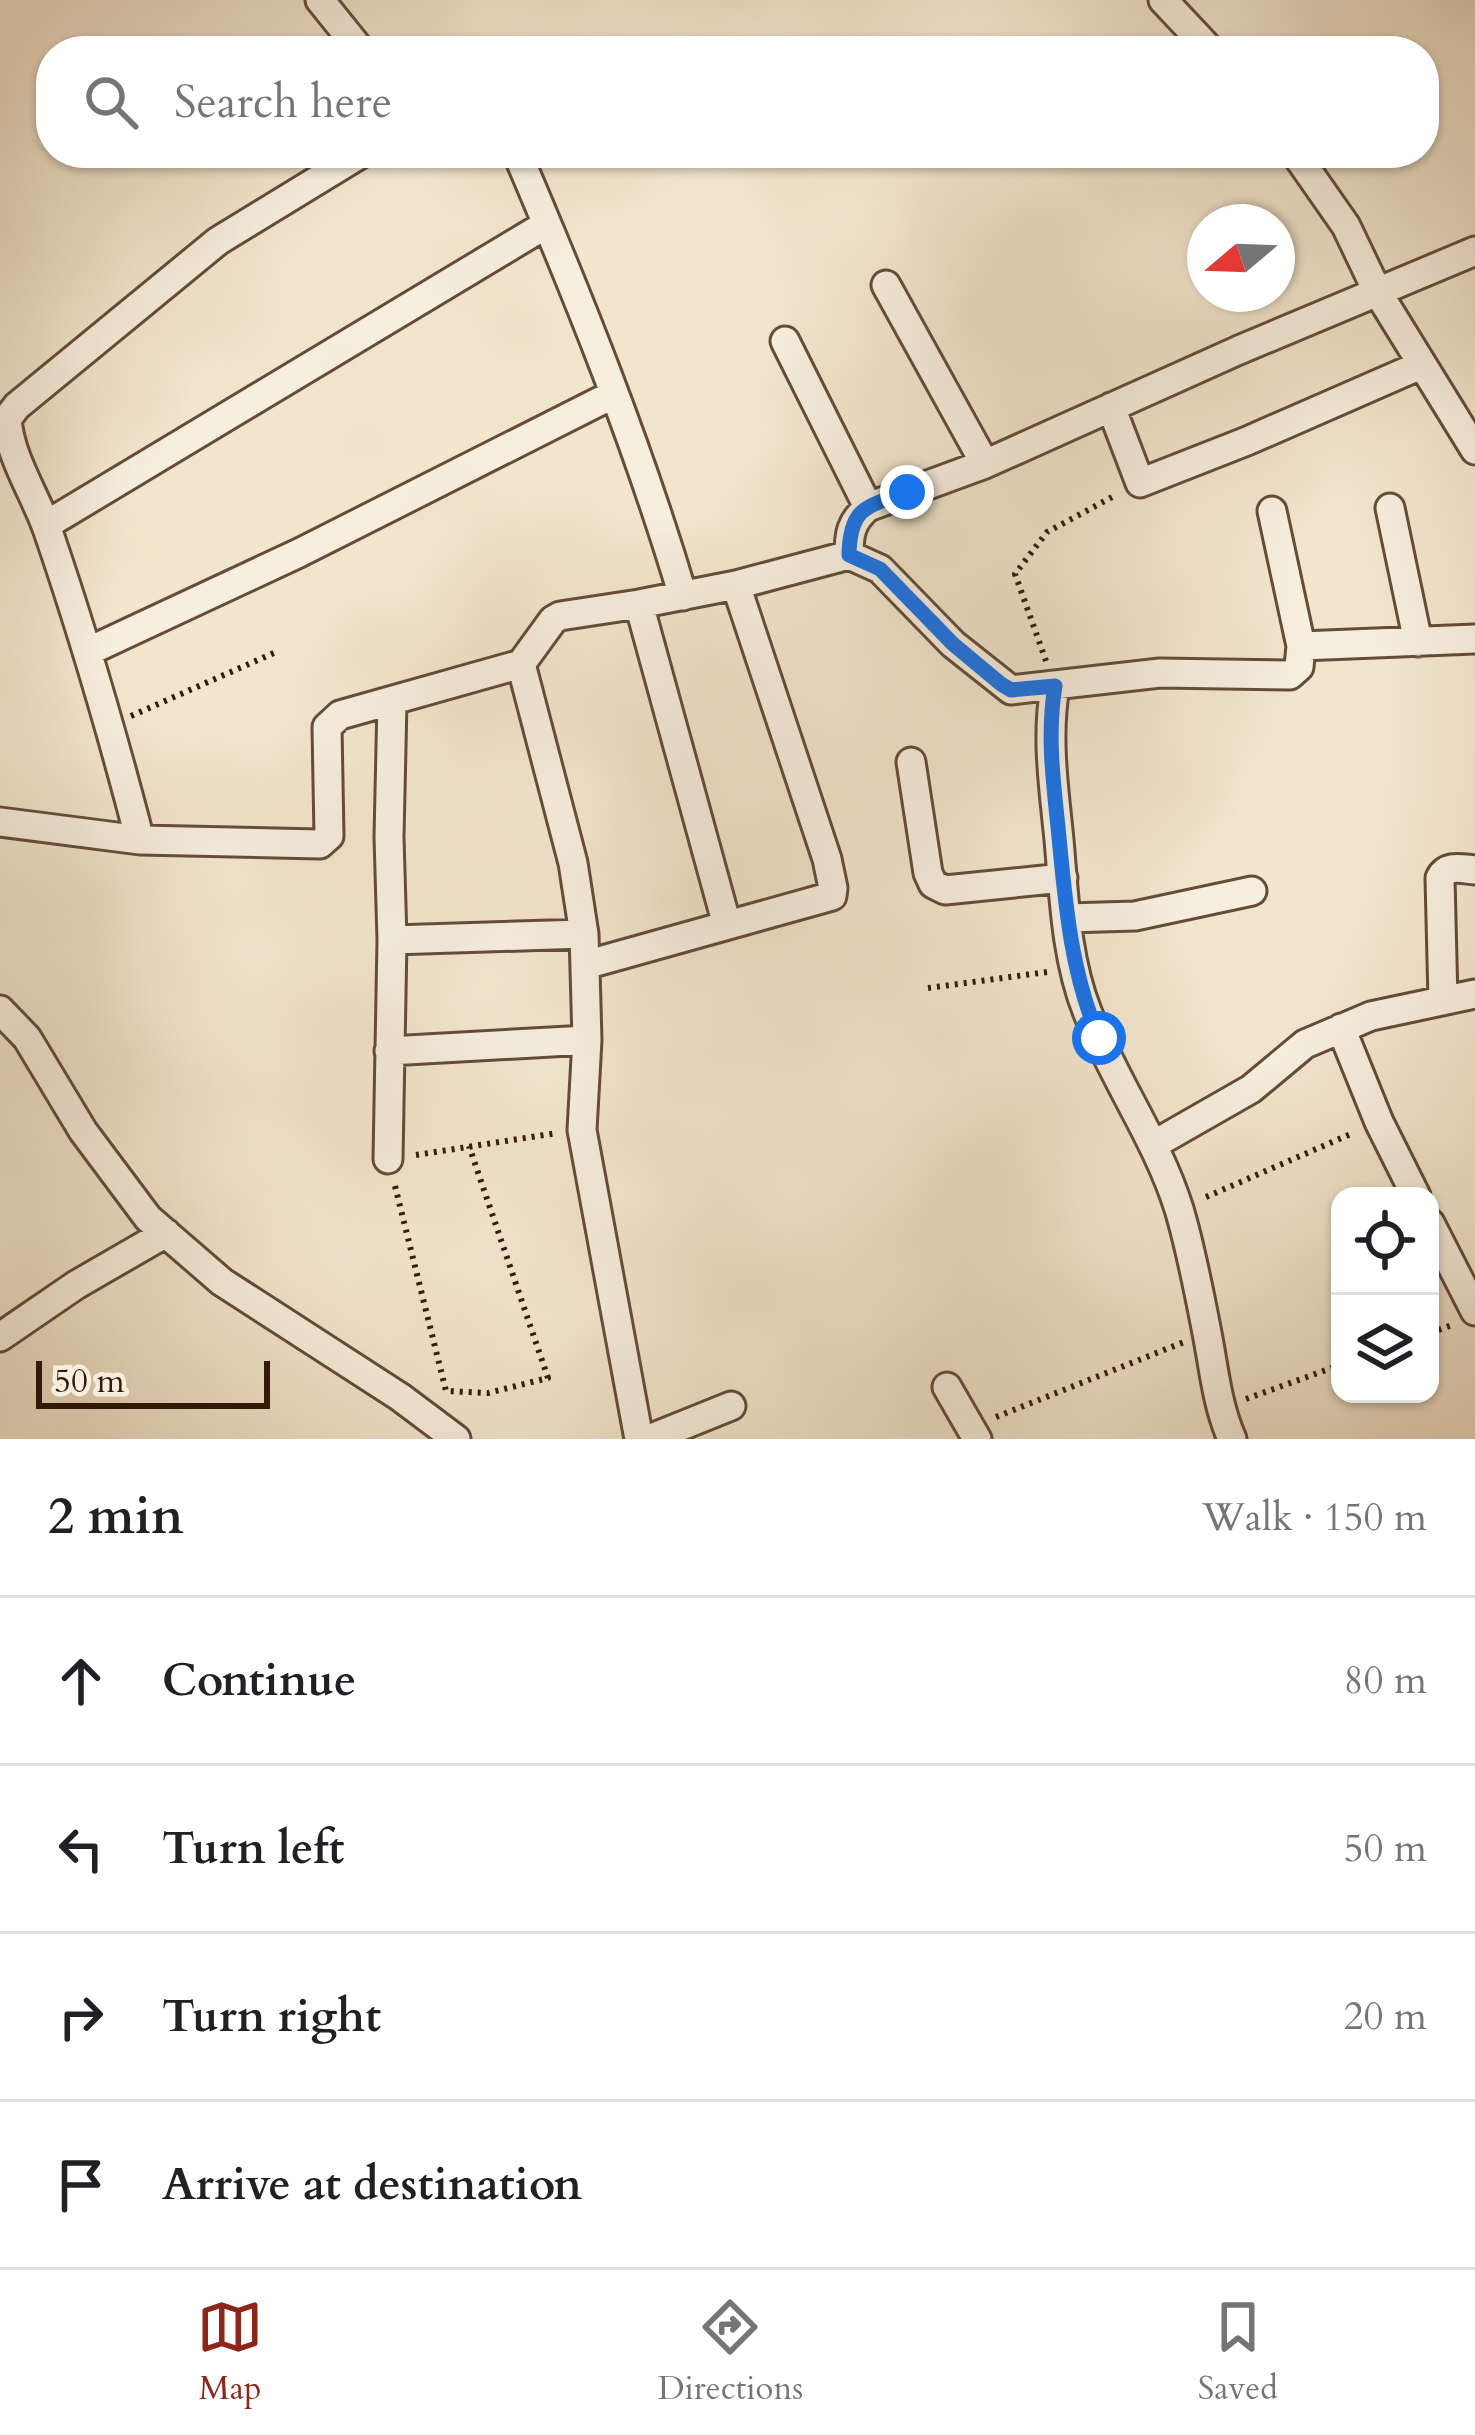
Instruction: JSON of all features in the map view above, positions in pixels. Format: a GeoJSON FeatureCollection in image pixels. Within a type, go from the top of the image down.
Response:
{"type":"FeatureCollection","features":[{"type":"Feature","properties":{"kind":"street"},"geometry":{"type":"LineString","coordinates":[[320,0],[349,36]]}},
{"type":"Feature","properties":{"kind":"street"},"geometry":{"type":"LineString","coordinates":[[1163,0],[1197,36]]}},
{"type":"Feature","properties":{"kind":"street"},"geometry":{"type":"LineString","coordinates":[[140,840],[87,652],[46,525],[9,435],[7,418],[218,241],[337,168]]}},
{"type":"Feature","properties":{"kind":"street"},"geometry":{"type":"LineString","coordinates":[[523,168],[614,394],[682,596]]}},
{"type":"Feature","properties":{"kind":"street"},"geometry":{"type":"LineString","coordinates":[[1305,168],[1346,226],[1421,365],[1471,431]]}},
{"type":"Feature","properties":{"kind":"street"},"geometry":{"type":"LineString","coordinates":[[46,525],[547,224]]}},
{"type":"Feature","properties":{"kind":"street"},"geometry":{"type":"LineString","coordinates":[[849,555],[849,531],[868,507],[985,464],[1475,250]]}},
{"type":"Feature","properties":{"kind":"street"},"geometry":{"type":"LineString","coordinates":[[886,285],[985,464]]}},
{"type":"Feature","properties":{"kind":"street"},"geometry":{"type":"LineString","coordinates":[[785,341],[868,507]]}},
{"type":"Feature","properties":{"kind":"street"},"geometry":{"type":"LineString","coordinates":[[1111,407],[1140,483],[1421,365]]}},
{"type":"Feature","properties":{"kind":"street"},"geometry":{"type":"LineString","coordinates":[[87,652],[298,553],[614,394]]}},
{"type":"Feature","properties":{"kind":"street"},"geometry":{"type":"LineString","coordinates":[[1390,508],[1418,641]]}},
{"type":"Feature","properties":{"kind":"street"},"geometry":{"type":"LineString","coordinates":[[0,822],[140,840],[320,844],[329,836],[327,728],[340,715],[521,664],[556,617],[736,585],[849,555],[880,569],[953,644],[1011,690],[1160,673],[1290,675],[1299,667],[1301,646],[1272,512]]}},
{"type":"Feature","properties":{"kind":"street"},"geometry":{"type":"LineString","coordinates":[[584,965],[832,896],[826,859],[736,585]]}},
{"type":"Feature","properties":{"kind":"street"},"geometry":{"type":"LineString","coordinates":[[639,604],[727,925]]}},
{"type":"Feature","properties":{"kind":"street"},"geometry":{"type":"LineString","coordinates":[[1301,646],[1475,639]]}},
{"type":"Feature","properties":{"kind":"street"},"geometry":{"type":"LineString","coordinates":[[521,664],[573,862],[584,934],[587,1040],[582,1130],[639,1439]]}},
{"type":"Feature","properties":{"kind":"street"},"geometry":{"type":"LineString","coordinates":[[1055,686],[1049,734],[1075,968],[1085,1007],[1154,1145],[1179,1208],[1220,1408],[1232,1439]]}},
{"type":"Feature","properties":{"kind":"street"},"geometry":{"type":"LineString","coordinates":[[388,1160],[392,702]]}},
{"type":"Feature","properties":{"kind":"street"},"geometry":{"type":"LineString","coordinates":[[910,762],[932,884],[945,890],[1063,878]]}},
{"type":"Feature","properties":{"kind":"street"},"geometry":{"type":"LineString","coordinates":[[1443,1001],[1440,878],[1452,868],[1475,870]]}},
{"type":"Feature","properties":{"kind":"street"},"geometry":{"type":"LineString","coordinates":[[1068,917],[1135,916],[1252,891]]}},
{"type":"Feature","properties":{"kind":"street"},"geometry":{"type":"LineString","coordinates":[[392,940],[584,934]]}},
{"type":"Feature","properties":{"kind":"street"},"geometry":{"type":"LineString","coordinates":[[1154,1145],[1251,1089],[1305,1044],[1371,1016],[1475,994]]}},
{"type":"Feature","properties":{"kind":"street"},"geometry":{"type":"LineString","coordinates":[[0,1010],[27,1038],[96,1148],[148,1218],[222,1282],[400,1397],[456,1439]]}},
{"type":"Feature","properties":{"kind":"street"},"geometry":{"type":"LineString","coordinates":[[1341,1028],[1378,1122],[1411,1187]]}},
{"type":"Feature","properties":{"kind":"street"},"geometry":{"type":"LineString","coordinates":[[389,1051],[587,1040]]}},
{"type":"Feature","properties":{"kind":"street"},"geometry":{"type":"LineString","coordinates":[[0,1337],[76,1285],[166,1233]]}},
{"type":"Feature","properties":{"kind":"street"},"geometry":{"type":"LineString","coordinates":[[1439,1241],[1475,1311]]}},
{"type":"Feature","properties":{"kind":"street"},"geometry":{"type":"LineString","coordinates":[[947,1388],[974,1433]]}},
{"type":"Feature","properties":{"kind":"street"},"geometry":{"type":"LineString","coordinates":[[649,1439],[731,1406]]}},
{"type":"Feature","properties":{"kind":"path"},"geometry":{"type":"LineString","coordinates":[[1055,686],[1015,574],[1047,532],[1140,483]]}},
{"type":"Feature","properties":{"kind":"path"},"geometry":{"type":"LineString","coordinates":[[110,726],[276,652]]}},
{"type":"Feature","properties":{"kind":"path"},"geometry":{"type":"LineString","coordinates":[[928,988],[1075,968]]}},
{"type":"Feature","properties":{"kind":"path"},"geometry":{"type":"LineString","coordinates":[[1179,1208],[1378,1122]]}},
{"type":"Feature","properties":{"kind":"path"},"geometry":{"type":"LineString","coordinates":[[469,1146],[548,1378],[488,1393],[446,1391],[388,1160],[469,1146],[582,1130]]}},
{"type":"Feature","properties":{"kind":"path"},"geometry":{"type":"LineString","coordinates":[[974,1433],[1207,1333]]}},
{"type":"Feature","properties":{"kind":"path"},"geometry":{"type":"LineString","coordinates":[[1220,1408],[1331,1368]]}},
{"type":"Feature","properties":{"kind":"route"},"geometry":{"type":"LineString","coordinates":[[907,492],[868,507],[857,517],[849,531],[849,555],[869,562],[897,583],[953,644],[1001,684],[1011,690],[1055,686],[1049,734],[1063,878],[1075,968],[1099,1038]]}}]}
